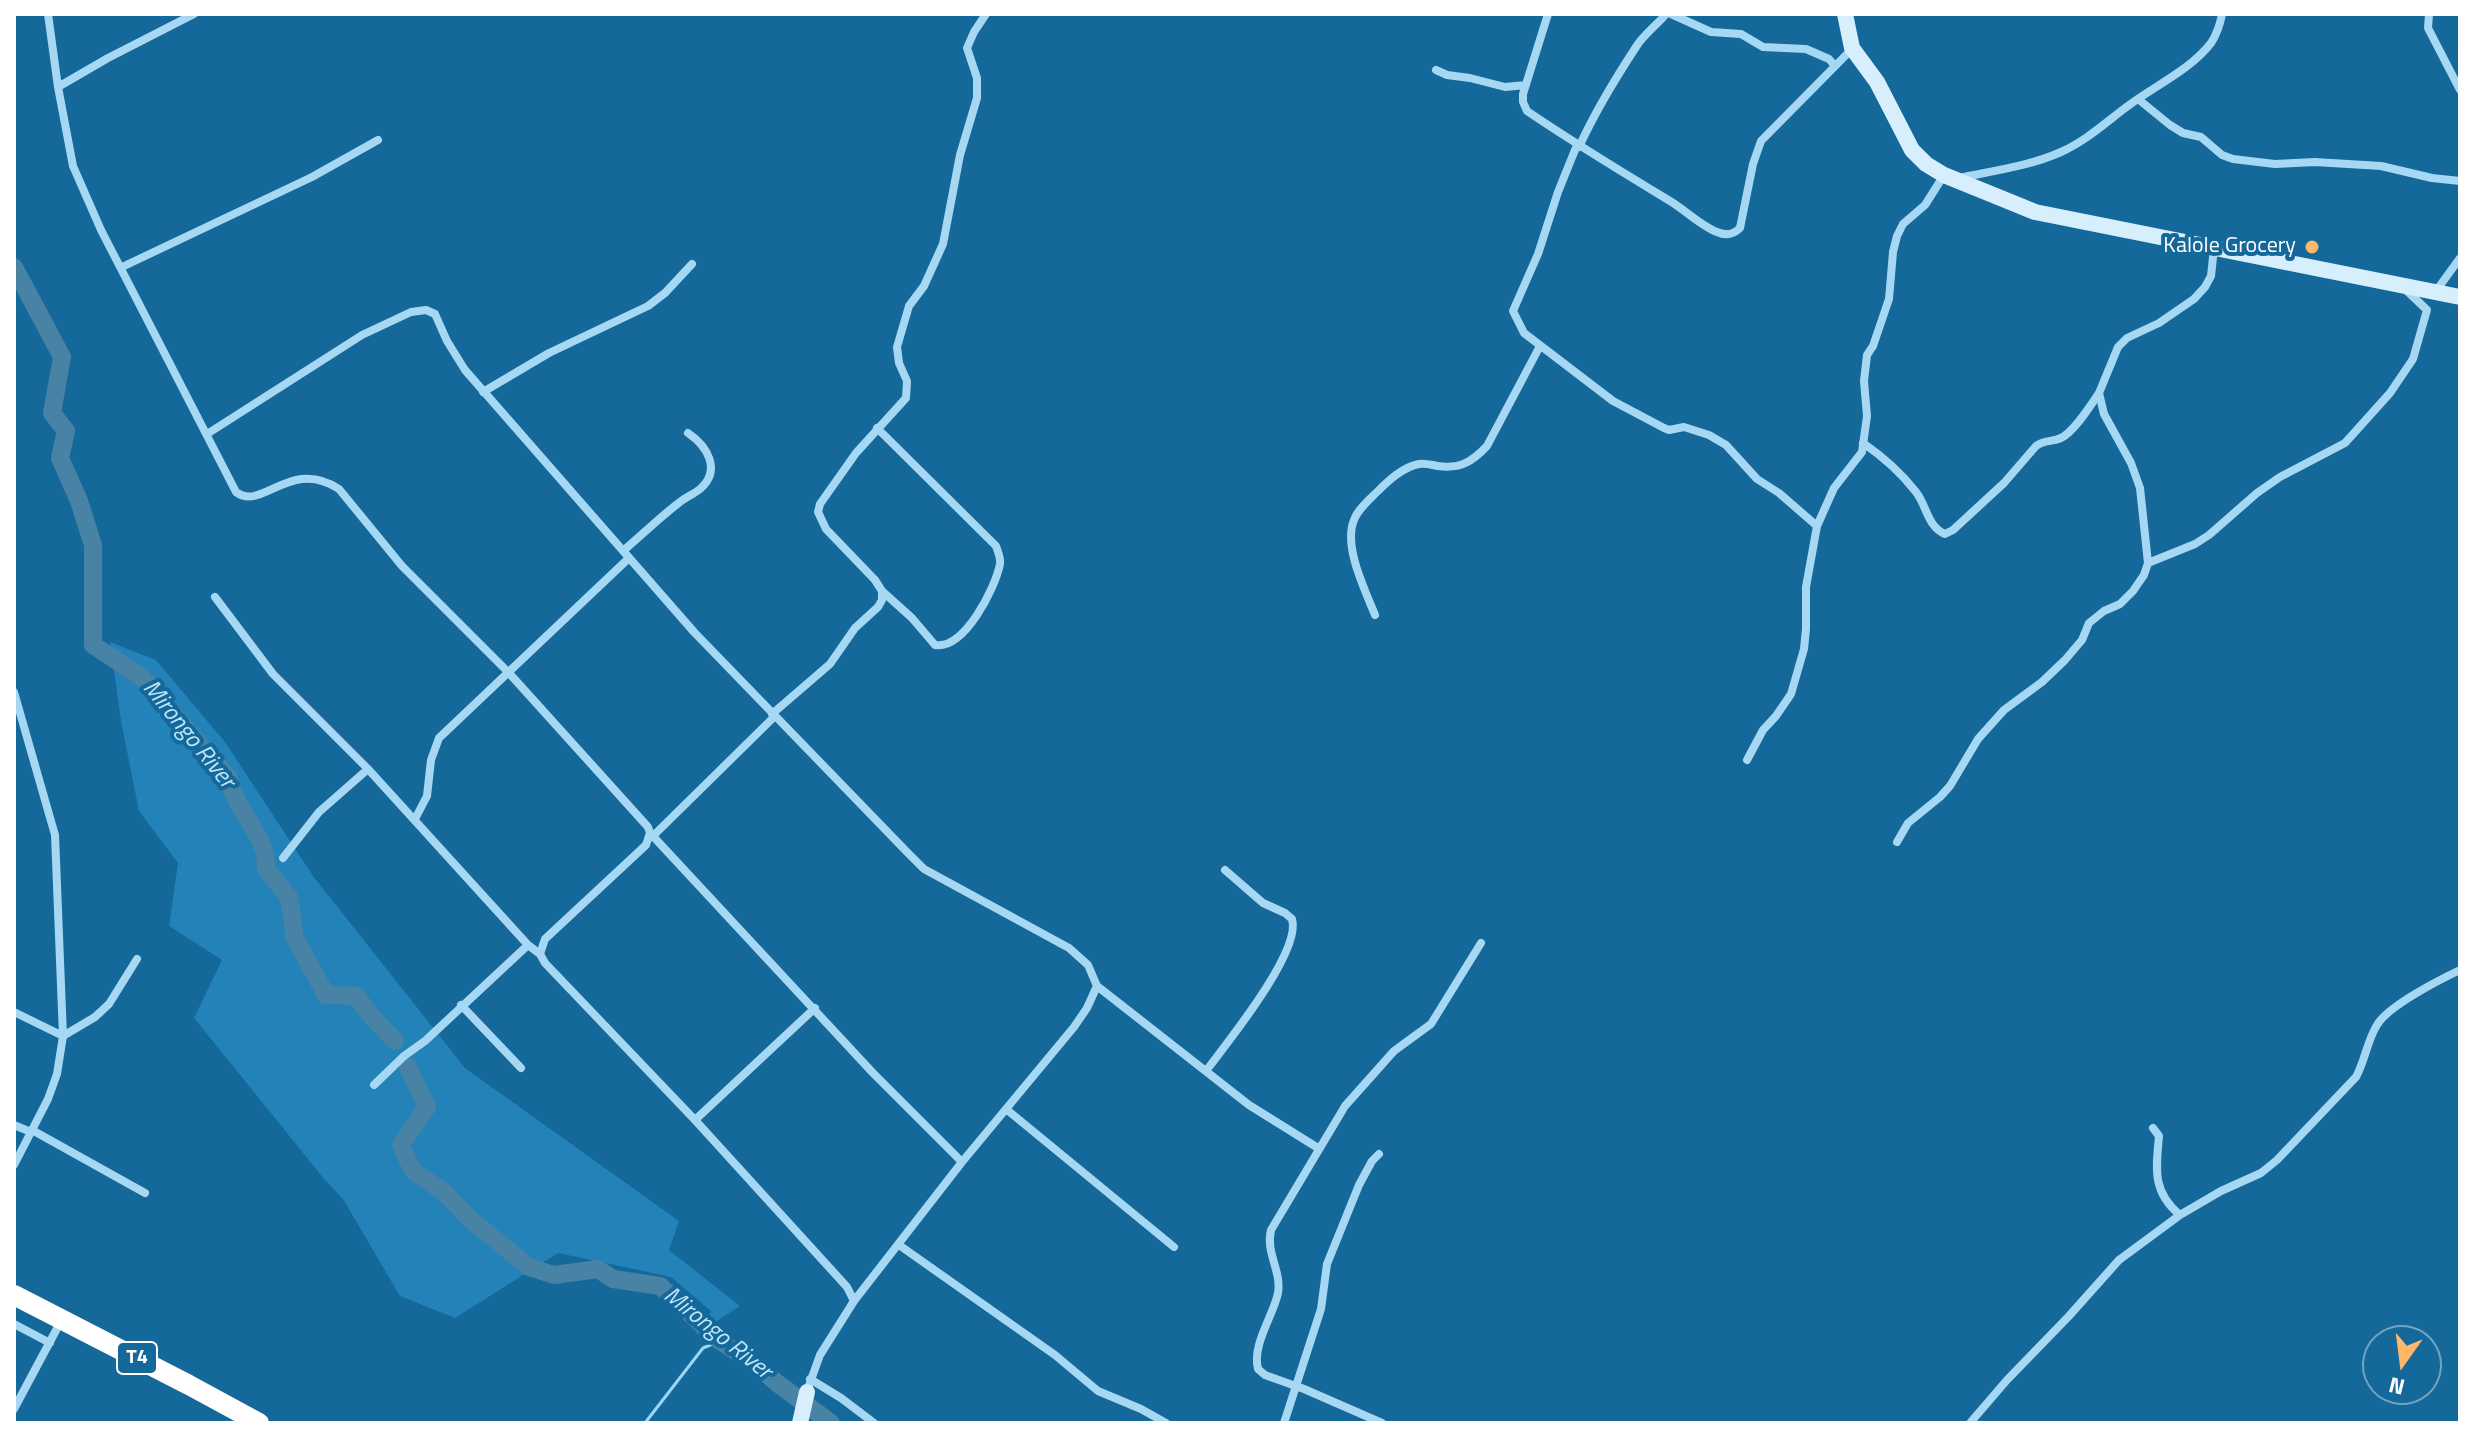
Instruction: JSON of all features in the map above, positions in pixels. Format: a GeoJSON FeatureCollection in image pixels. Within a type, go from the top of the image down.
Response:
{"type":"FeatureCollection","features":[{"type":"Feature","properties":{"kind":"highway","name":"T4"},"geometry":{"type":"LineString","coordinates":[[14,1295],[259,1423]]}},
{"type":"Feature","properties":{"kind":"street"},"geometry":{"type":"LineString","coordinates":[[48,14],[73,166],[101,230],[228,478],[241,496],[256,497],[282,483],[299,479],[315,478],[339,489],[402,566],[509,673],[641,818],[651,835],[873,1073],[962,1162]]}},
{"type":"Feature","properties":{"kind":"street"},"geometry":{"type":"LineString","coordinates":[[58,87],[194,14]]}},
{"type":"Feature","properties":{"kind":"street"},"geometry":{"type":"LineString","coordinates":[[877,428],[996,546],[1000,563],[975,618],[953,642],[942,646],[935,645],[882,591],[826,529],[818,512],[820,504],[877,428],[906,398],[907,381],[899,363],[897,347],[909,306],[924,286],[943,244],[960,155],[977,98],[977,78],[967,48],[986,14]]}},
{"type":"Feature","properties":{"kind":"street"},"geometry":{"type":"LineString","coordinates":[[1548,14],[1526,85],[1523,102],[1527,111],[1718,232],[1735,233],[1740,228],[1761,141],[1852,48]]}},
{"type":"Feature","properties":{"kind":"street"},"geometry":{"type":"LineString","coordinates":[[1817,526],[1779,493],[1757,479],[1726,445],[1690,428],[1669,430],[1613,401],[1524,333],[1513,311],[1538,254],[1558,192],[1595,112],[1636,46],[1669,14],[1711,32],[1741,34],[1763,47],[1806,49],[1829,59],[1835,66]]}},
{"type":"Feature","properties":{"kind":"street"},"geometry":{"type":"LineString","coordinates":[[1845,14],[1852,48],[1877,82],[1912,150],[1926,164],[1949,177],[2035,212],[2460,297]]}},
{"type":"Feature","properties":{"kind":"street"},"geometry":{"type":"LineString","coordinates":[[1747,760],[1763,730],[1784,705],[1794,683],[1804,649],[1805,598],[1817,526],[1834,488],[1862,452],[1867,416],[1865,366],[1889,299],[1893,252],[1903,224],[1925,205],[1949,177],[2016,166],[2059,153],[2095,133],[2138,99],[2173,77],[2210,44],[2220,27],[2222,14]]}},
{"type":"Feature","properties":{"kind":"street"},"geometry":{"type":"LineString","coordinates":[[2427,15],[2428,28],[2460,90]]}},
{"type":"Feature","properties":{"kind":"street"},"geometry":{"type":"LineString","coordinates":[[1436,70],[1505,87],[1526,85]]}},
{"type":"Feature","properties":{"kind":"street"},"geometry":{"type":"LineString","coordinates":[[2138,99],[2170,125],[2183,133],[2201,137],[2222,155],[2233,159],[2275,164],[2315,162],[2381,166],[2460,181]]}},
{"type":"Feature","properties":{"kind":"street"},"geometry":{"type":"LineString","coordinates":[[122,267],[312,177],[378,140]]}},
{"type":"Feature","properties":{"kind":"street"},"geometry":{"type":"LineString","coordinates":[[1863,443],[1914,489],[1937,530],[1945,534],[1953,530],[2004,483],[2036,446],[2065,435],[2099,393],[2118,347],[2127,338],[2159,323],[2194,299],[2211,276],[2214,247]]}},
{"type":"Feature","properties":{"kind":"street"},"geometry":{"type":"LineString","coordinates":[[2436,291],[2460,258]]}},
{"type":"Feature","properties":{"kind":"street"},"geometry":{"type":"LineString","coordinates":[[483,392],[549,353],[648,306],[692,264]]}},
{"type":"Feature","properties":{"kind":"street"},"geometry":{"type":"LineString","coordinates":[[2148,563],[2209,535],[2280,477],[2345,443],[2374,412],[2413,359],[2427,310],[2400,284]]}},
{"type":"Feature","properties":{"kind":"street"},"geometry":{"type":"LineString","coordinates":[[207,434],[362,335],[419,310],[435,314],[465,370],[626,555],[773,716],[924,869],[1069,948],[1088,965],[1097,986],[1249,1105],[1318,1148]]}},
{"type":"Feature","properties":{"kind":"street"},"geometry":{"type":"LineString","coordinates":[[1375,615],[1354,559],[1351,528],[1354,517],[1391,478],[1409,468],[1419,464],[1463,466],[1478,456],[1487,446],[1540,346]]}},
{"type":"Feature","properties":{"kind":"street"},"geometry":{"type":"LineString","coordinates":[[1897,842],[1908,823],[1950,786],[1978,739],[2004,710],[2042,682],[2065,660],[2082,640],[2089,623],[2120,604],[2144,575],[2148,563],[2140,488],[2131,463],[2104,414],[2099,393]]}},
{"type":"Feature","properties":{"kind":"street"},"geometry":{"type":"LineString","coordinates":[[415,819],[427,796],[431,760],[439,738],[509,673],[681,501],[708,480],[711,472],[709,453],[702,442],[688,433]]}},
{"type":"Feature","properties":{"kind":"street"},"geometry":{"type":"LineString","coordinates":[[540,954],[545,939],[646,845],[651,835],[830,664],[855,628],[878,607],[882,591]]}},
{"type":"Feature","properties":{"kind":"street"},"geometry":{"type":"LineString","coordinates":[[215,597],[273,674],[368,769],[528,945],[540,954],[545,963],[695,1120],[847,1287],[854,1301]]}},
{"type":"Feature","properties":{"kind":"street"},"geometry":{"type":"LineString","coordinates":[[14,692],[55,835],[63,1036],[57,1074],[14,1165]]}},
{"type":"Feature","properties":{"kind":"street"},"geometry":{"type":"LineString","coordinates":[[283,858],[319,812],[368,769]]}},
{"type":"Feature","properties":{"kind":"street"},"geometry":{"type":"LineString","coordinates":[[1206,1071],[1261,997],[1294,933],[1292,919],[1263,903],[1225,870]]}},
{"type":"Feature","properties":{"kind":"street"},"geometry":{"type":"LineString","coordinates":[[1382,1423],[1265,1375],[1258,1369],[1257,1354],[1278,1297],[1279,1286],[1268,1241],[1271,1230],[1345,1106],[1394,1051],[1431,1024],[1481,943]]}},
{"type":"Feature","properties":{"kind":"street"},"geometry":{"type":"LineString","coordinates":[[374,1085],[528,945]]}},
{"type":"Feature","properties":{"kind":"street"},"geometry":{"type":"LineString","coordinates":[[63,1036],[95,1017],[109,1004],[137,959]]}},
{"type":"Feature","properties":{"kind":"street"},"geometry":{"type":"LineString","coordinates":[[1970,1423],[2119,1260],[2180,1215],[2221,1191],[2261,1173],[2277,1160],[2356,1077],[2373,1032],[2383,1016],[2435,982],[2460,970]]}},
{"type":"Feature","properties":{"kind":"street"},"geometry":{"type":"LineString","coordinates":[[801,1420],[820,1355],[854,1301],[962,1162],[1074,1027],[1097,986]]}},
{"type":"Feature","properties":{"kind":"street"},"geometry":{"type":"LineString","coordinates":[[461,1005],[521,1068]]}},
{"type":"Feature","properties":{"kind":"street"},"geometry":{"type":"LineString","coordinates":[[695,1120],[815,1008]]}},
{"type":"Feature","properties":{"kind":"street"},"geometry":{"type":"LineString","coordinates":[[14,1012],[63,1036]]}},
{"type":"Feature","properties":{"kind":"street"},"geometry":{"type":"LineString","coordinates":[[1006,1109],[1174,1247]]}},
{"type":"Feature","properties":{"kind":"street"},"geometry":{"type":"LineString","coordinates":[[14,1125],[32,1131],[145,1193]]}},
{"type":"Feature","properties":{"kind":"street"},"geometry":{"type":"LineString","coordinates":[[2153,1128],[2159,1136],[2158,1188],[2171,1208],[2180,1215]]}},
{"type":"Feature","properties":{"kind":"street"},"geometry":{"type":"LineString","coordinates":[[1284,1423],[1321,1309],[1327,1264],[1359,1185],[1379,1154]]}},
{"type":"Feature","properties":{"kind":"street"},"geometry":{"type":"LineString","coordinates":[[899,1245],[1055,1355],[1098,1391],[1166,1423]]}},
{"type":"Feature","properties":{"kind":"street"},"geometry":{"type":"LineString","coordinates":[[14,1409],[62,1320]]}},
{"type":"Feature","properties":{"kind":"street"},"geometry":{"type":"LineString","coordinates":[[14,1324],[50,1343]]}},
{"type":"Feature","properties":{"kind":"street"},"geometry":{"type":"LineString","coordinates":[[809,1386],[834,1393],[874,1423]]}},
{"type":"Feature","properties":{"kind":"shaded area"},"geometry":{"type":"Polygon","coordinates":[[[110,642],[156,660],[225,742],[313,876],[465,1068],[679,1221],[669,1250],[740,1306],[695,1335],[711,1311],[671,1277],[558,1253],[455,1318],[400,1296],[343,1199],[194,1018],[222,960],[169,926],[178,863],[139,811],[121,721],[110,642]]]}},
{"type":"Feature","properties":{"kind":"waterway","name":"Mirongo River"},"geometry":{"type":"LineString","coordinates":[[14,267],[62,357],[52,413],[66,431],[60,458],[79,501],[93,545],[93,645],[141,677],[229,778],[232,790],[262,845],[266,869],[289,897],[295,938],[326,995],[356,996],[395,1041]]}},
{"type":"Feature","properties":{"kind":"waterway","name":"Mirongo River"},"geometry":{"type":"LineString","coordinates":[[408,1067],[427,1107],[401,1145],[413,1171],[444,1192],[471,1220],[529,1267],[554,1275],[598,1269],[613,1279],[660,1286],[720,1341],[754,1363],[831,1423]]}},
{"type":"Feature","properties":{"kind":"waterway"},"geometry":{"type":"LineString","coordinates":[[645,1423],[703,1348],[720,1341]]}},
{"type":"Feature","properties":{"kind":"place","name":"Kalole Grocery"},"geometry":{"type":"Point","coordinates":[2312,247]}}]}
